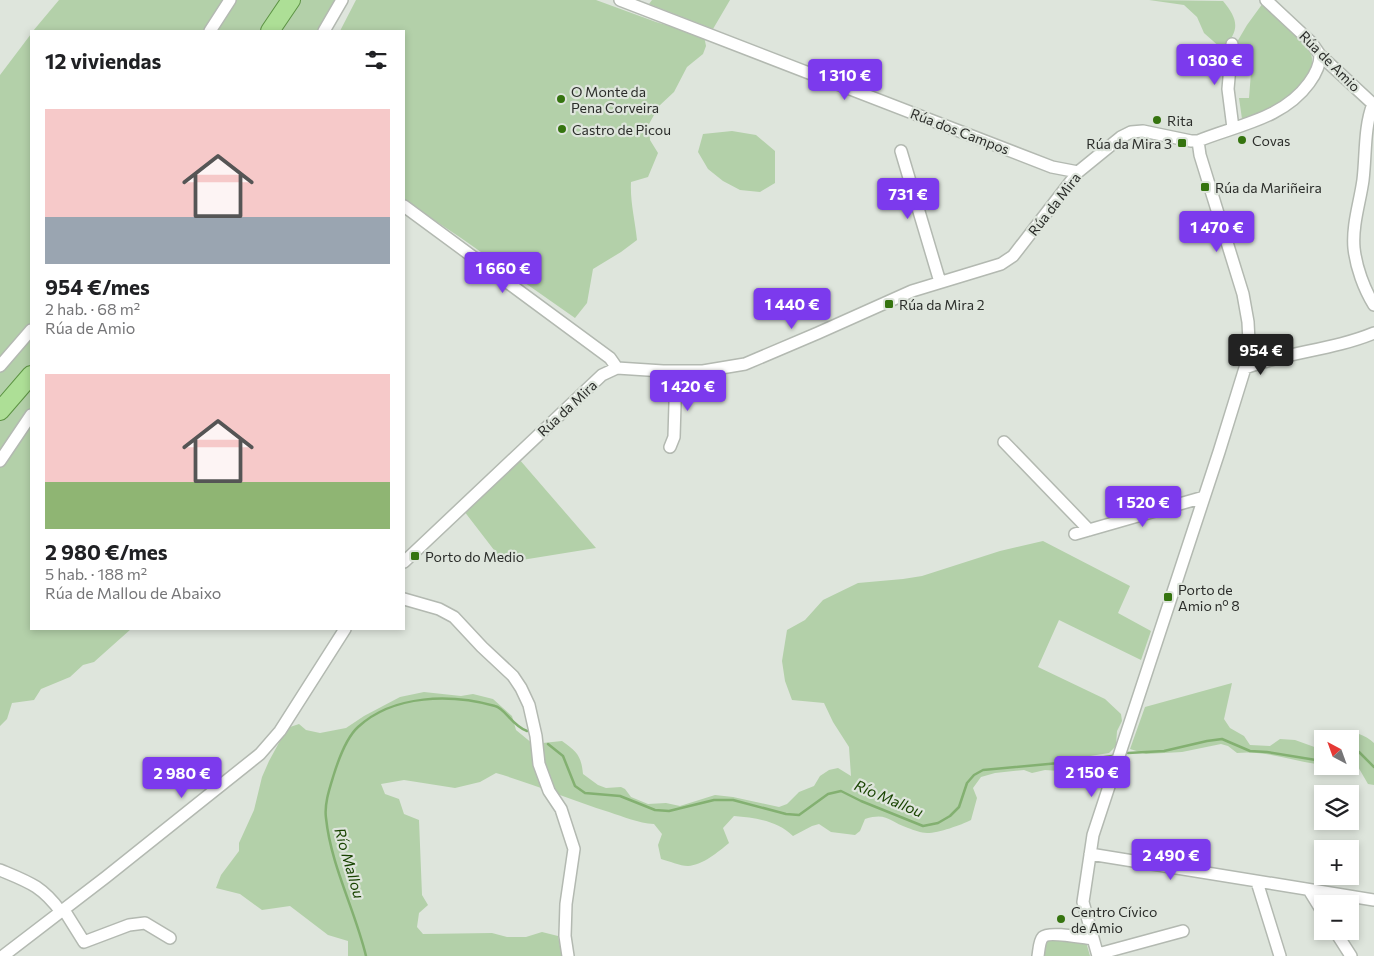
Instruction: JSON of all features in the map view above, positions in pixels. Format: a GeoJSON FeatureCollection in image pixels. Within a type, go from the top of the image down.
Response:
{"type":"FeatureCollection","features":[{"type":"Feature","properties":{"kind":"main road"},"geometry":{"type":"LineString","coordinates":[[271,30],[291,0]]}},
{"type":"Feature","properties":{"kind":"main road"},"geometry":{"type":"LineString","coordinates":[[0,411],[30,376]]}},
{"type":"Feature","properties":{"kind":"street"},"geometry":{"type":"LineString","coordinates":[[211,30],[230,0]]}},
{"type":"Feature","properties":{"kind":"street"},"geometry":{"type":"LineString","coordinates":[[325,30],[342,0]]}},
{"type":"Feature","properties":{"kind":"street","name":"Rúa dos Campos"},"geometry":{"type":"LineString","coordinates":[[620,0],[1052,167],[1078,172]]}},
{"type":"Feature","properties":{"kind":"street","name":"Rúa de Amio"},"geometry":{"type":"LineString","coordinates":[[1266,0],[1311,42],[1320,55],[1374,104],[1368,121],[1363,181],[1354,233],[1354,245],[1360,275],[1374,305]]}},
{"type":"Feature","properties":{"kind":"street"},"geometry":{"type":"LineString","coordinates":[[1232,44],[1228,89],[1233,128]]}},
{"type":"Feature","properties":{"kind":"street"},"geometry":{"type":"LineString","coordinates":[[1183,931],[1098,955],[1083,902],[1093,834],[1204,497],[1245,368],[1248,350],[1248,322],[1243,294],[1200,155],[1198,141],[1274,113],[1294,100],[1312,79],[1320,63],[1320,55]]}},
{"type":"Feature","properties":{"kind":"street","name":"Rúa da Mira"},"geometry":{"type":"LineString","coordinates":[[405,561],[602,375],[616,368],[676,372],[703,371],[744,364],[810,337],[912,291],[1007,261],[1078,172],[1121,137],[1131,132],[1143,131],[1198,141]]}},
{"type":"Feature","properties":{"kind":"street"},"geometry":{"type":"LineString","coordinates":[[901,152],[940,282]]}},
{"type":"Feature","properties":{"kind":"street"},"geometry":{"type":"LineString","coordinates":[[405,207],[610,358],[616,368]]}},
{"type":"Feature","properties":{"kind":"street"},"geometry":{"type":"LineString","coordinates":[[0,366],[30,331]]}},
{"type":"Feature","properties":{"kind":"street"},"geometry":{"type":"LineString","coordinates":[[1245,368],[1268,359],[1358,340],[1374,333]]}},
{"type":"Feature","properties":{"kind":"street"},"geometry":{"type":"LineString","coordinates":[[1248,350],[1268,359]]}},
{"type":"Feature","properties":{"kind":"street"},"geometry":{"type":"LineString","coordinates":[[670,447],[674,437],[676,372]]}},
{"type":"Feature","properties":{"kind":"street"},"geometry":{"type":"LineString","coordinates":[[0,461],[30,416]]}},
{"type":"Feature","properties":{"kind":"street"},"geometry":{"type":"LineString","coordinates":[[1004,442],[1090,530]]}},
{"type":"Feature","properties":{"kind":"street"},"geometry":{"type":"LineString","coordinates":[[1075,534],[1204,497]]}},
{"type":"Feature","properties":{"kind":"street"},"geometry":{"type":"LineString","coordinates":[[405,599],[439,609],[454,617],[513,676],[529,705],[536,736],[539,764],[549,791],[561,809],[574,849],[566,904],[565,936],[568,956]]}},
{"type":"Feature","properties":{"kind":"street"},"geometry":{"type":"LineString","coordinates":[[3,956],[260,754],[280,731],[344,630]]}},
{"type":"Feature","properties":{"kind":"street"},"geometry":{"type":"LineString","coordinates":[[1090,854],[1374,900]]}},
{"type":"Feature","properties":{"kind":"street"},"geometry":{"type":"LineString","coordinates":[[0,870],[36,885],[62,911],[84,942],[128,925],[145,922],[170,938]]}},
{"type":"Feature","properties":{"kind":"street"},"geometry":{"type":"LineString","coordinates":[[1257,882],[1280,956]]}},
{"type":"Feature","properties":{"kind":"street"},"geometry":{"type":"LineString","coordinates":[[1264,903],[1276,885]]}},
{"type":"Feature","properties":{"kind":"street"},"geometry":{"type":"LineString","coordinates":[[1310,890],[1314,897]]}},
{"type":"Feature","properties":{"kind":"street"},"geometry":{"type":"LineString","coordinates":[[1038,956],[1041,940],[1046,935],[1093,939]]}},
{"type":"Feature","properties":{"kind":"street"},"geometry":{"type":"LineString","coordinates":[[1341,940],[1351,956]]}},
{"type":"Feature","properties":{"kind":"green space"},"geometry":{"type":"Polygon","coordinates":[[[59,0],[282,0],[262,30],[34,30],[59,0]]]}},
{"type":"Feature","properties":{"kind":"green space"},"geometry":{"type":"Polygon","coordinates":[[[299,0],[339,0],[322,30],[279,30],[299,0]]]}},
{"type":"Feature","properties":{"kind":"green space"},"geometry":{"type":"Polygon","coordinates":[[[356,0],[596,0],[656,22],[704,36],[706,46],[703,54],[687,67],[674,92],[659,106],[649,124],[650,140],[658,153],[648,177],[631,182],[637,240],[593,269],[587,303],[575,318],[405,201],[405,30],[341,30],[356,0]]]}},
{"type":"Feature","properties":{"kind":"green space"},"geometry":{"type":"Polygon","coordinates":[[[652,0],[730,0],[713,29],[649,4],[652,0]]]}},
{"type":"Feature","properties":{"kind":"green space"},"geometry":{"type":"Polygon","coordinates":[[[1149,0],[1223,1],[1234,20],[1235,25],[1232,37],[1222,49],[1204,33],[1197,17],[1184,5],[1149,0]]]}},
{"type":"Feature","properties":{"kind":"green space"},"geometry":{"type":"Polygon","coordinates":[[[1263,3],[1309,48],[1312,61],[1310,73],[1303,84],[1293,93],[1281,102],[1246,120],[1242,119],[1239,98],[1249,98],[1252,60],[1237,59],[1237,42],[1263,3]]]}},
{"type":"Feature","properties":{"kind":"green space"},"geometry":{"type":"Polygon","coordinates":[[[30,35],[30,324],[0,359],[0,75],[30,35]]]}},
{"type":"Feature","properties":{"kind":"green space"},"geometry":{"type":"Polygon","coordinates":[[[732,131],[756,135],[775,151],[775,183],[760,192],[740,190],[723,181],[708,169],[698,152],[703,134],[732,131]]]}},
{"type":"Feature","properties":{"kind":"green space"},"geometry":{"type":"Polygon","coordinates":[[[30,338],[30,365],[0,402],[0,371],[20,352],[30,338]]]}},
{"type":"Feature","properties":{"kind":"green space"},"geometry":{"type":"Polygon","coordinates":[[[30,386],[30,410],[5,449],[18,445],[30,428],[30,630],[130,630],[94,662],[83,665],[70,677],[41,689],[34,700],[12,703],[7,719],[0,726],[0,421],[30,386]]]}},
{"type":"Feature","properties":{"kind":"green space"},"geometry":{"type":"Polygon","coordinates":[[[519,459],[596,548],[504,563],[464,511],[519,459]]]}},
{"type":"Feature","properties":{"kind":"green space"},"geometry":{"type":"Polygon","coordinates":[[[1043,541],[1130,586],[1118,613],[1151,631],[1141,660],[1059,620],[1038,667],[1105,699],[1121,714],[1122,721],[1117,731],[1116,746],[1109,753],[1077,758],[1076,764],[1070,769],[1059,771],[1045,770],[1032,773],[1024,770],[995,773],[981,777],[973,788],[977,798],[971,820],[967,822],[944,830],[925,833],[902,826],[884,817],[873,817],[865,819],[860,831],[855,835],[831,832],[819,824],[793,836],[773,823],[734,816],[723,828],[729,843],[705,861],[688,866],[661,859],[658,845],[662,834],[654,824],[626,818],[496,773],[480,782],[455,788],[404,780],[381,784],[385,794],[399,799],[404,814],[419,820],[422,895],[428,905],[419,913],[417,927],[423,934],[492,933],[507,937],[526,937],[542,932],[558,936],[562,956],[348,956],[348,941],[328,935],[290,906],[262,910],[240,894],[216,888],[221,875],[239,851],[239,843],[254,810],[262,777],[287,728],[299,724],[306,730],[320,733],[346,728],[400,697],[424,692],[461,696],[473,694],[493,699],[512,716],[516,730],[533,744],[562,741],[577,754],[581,762],[583,774],[598,785],[606,788],[621,787],[631,797],[648,804],[666,803],[680,806],[715,795],[779,807],[787,804],[799,792],[814,786],[820,776],[829,770],[838,768],[851,776],[849,747],[833,722],[824,703],[792,700],[785,681],[782,661],[787,630],[805,620],[823,600],[858,583],[922,576],[1000,551],[1043,541]]]}},
{"type":"Feature","properties":{"kind":"green space"},"geometry":{"type":"Polygon","coordinates":[[[1232,683],[1224,719],[1230,728],[1244,736],[1250,745],[1270,746],[1280,739],[1295,740],[1314,747],[1314,764],[1257,753],[1237,753],[1228,746],[1221,744],[1182,752],[1146,754],[1130,749],[1145,707],[1232,683]]]}},
{"type":"Feature","properties":{"kind":"green space"},"geometry":{"type":"Polygon","coordinates":[[[1359,734],[1374,743],[1374,785],[1368,784],[1359,768],[1359,734]]]}},
{"type":"Feature","properties":{"kind":"green space"},"geometry":{"type":"Polygon","coordinates":[[[1050,938],[1086,942],[1090,956],[1042,956],[1044,944],[1050,938]]]}},
{"type":"Feature","properties":{"kind":"waterway","name":"Río Mallou"},"geometry":{"type":"LineString","coordinates":[[366,956],[338,871],[326,818],[331,784],[346,742],[358,727],[372,716],[388,708],[424,700],[460,700],[499,707],[517,725],[527,731]]}},
{"type":"Feature","properties":{"kind":"waterway","name":"Río Mallou"},"geometry":{"type":"LineString","coordinates":[[1128,753],[1164,751],[1222,739],[1250,751],[1314,760]]}},
{"type":"Feature","properties":{"kind":"waterway","name":"Río Mallou"},"geometry":{"type":"LineString","coordinates":[[548,744],[563,756],[575,786],[585,793],[620,796],[655,810],[669,811],[714,800],[733,800],[786,814],[799,815],[828,794],[841,791],[923,826],[938,823],[950,816],[959,807],[967,783],[974,775],[983,770],[1112,756]]}},
{"type":"Feature","properties":{"kind":"waterway","name":"Río Mallou"},"geometry":{"type":"LineString","coordinates":[[1359,752],[1374,767]]}},
{"type":"Feature","properties":{"kind":"place","name":"O Monte da Pena Corveira"},"geometry":{"type":"Point","coordinates":[561,99]}},
{"type":"Feature","properties":{"kind":"place","name":"Rita"},"geometry":{"type":"Point","coordinates":[1157,120]}},
{"type":"Feature","properties":{"kind":"place","name":"Castro de Picou"},"geometry":{"type":"Point","coordinates":[562,129]}},
{"type":"Feature","properties":{"kind":"place","name":"Covas"},"geometry":{"type":"Point","coordinates":[1242,140]}},
{"type":"Feature","properties":{"kind":"place","name":"Rúa da Mira 3"},"geometry":{"type":"Point","coordinates":[1182,143]}},
{"type":"Feature","properties":{"kind":"place","name":"Rúa da Mariñeira"},"geometry":{"type":"Point","coordinates":[1205,187]}},
{"type":"Feature","properties":{"kind":"place","name":"Rúa da Mira 2"},"geometry":{"type":"Point","coordinates":[889,304]}},
{"type":"Feature","properties":{"kind":"place","name":"Porto do Medio"},"geometry":{"type":"Point","coordinates":[415,556]}},
{"type":"Feature","properties":{"kind":"place","name":"Porto de Amio nº 8"},"geometry":{"type":"Point","coordinates":[1168,597]}},
{"type":"Feature","properties":{"kind":"place","name":"Centro Cívico de Amio"},"geometry":{"type":"Point","coordinates":[1061,919]}}]}
